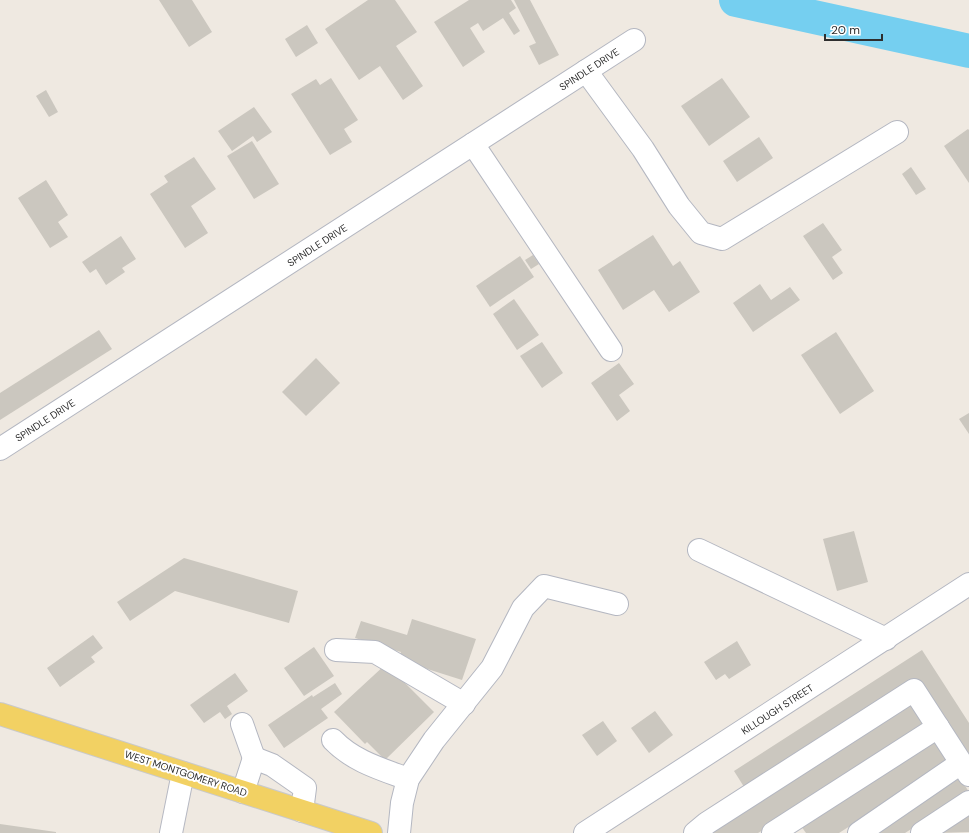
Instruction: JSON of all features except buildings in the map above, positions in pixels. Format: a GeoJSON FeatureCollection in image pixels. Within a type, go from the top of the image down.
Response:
{"type":"FeatureCollection","features":[{"type":"Feature","properties":{"kind":"main road","name":"WEST MONTGOMERY ROAD"},"geometry":{"type":"LineString","coordinates":[[0,714],[372,833]]}},
{"type":"Feature","properties":{"kind":"street","name":"SPINDLE DRIVE"},"geometry":{"type":"LineString","coordinates":[[0,449],[634,40]]}},
{"type":"Feature","properties":{"kind":"street"},"geometry":{"type":"LineString","coordinates":[[586,71],[607,103],[643,149],[679,206],[701,233],[722,239],[897,132]]}},
{"type":"Feature","properties":{"kind":"street"},"geometry":{"type":"LineString","coordinates":[[473,144],[611,350]]}},
{"type":"Feature","properties":{"kind":"street"},"geometry":{"type":"LineString","coordinates":[[699,550],[886,639]]}},
{"type":"Feature","properties":{"kind":"street","name":"KILLOUGH STREET"},"geometry":{"type":"LineString","coordinates":[[585,833],[969,584]]}},
{"type":"Feature","properties":{"kind":"street"},"geometry":{"type":"LineString","coordinates":[[399,833],[402,803],[408,779],[434,740],[492,668],[523,608],[544,586],[617,604]]}},
{"type":"Feature","properties":{"kind":"street"},"geometry":{"type":"LineString","coordinates":[[336,650],[375,652],[464,704]]}},
{"type":"Feature","properties":{"kind":"street"},"geometry":{"type":"LineString","coordinates":[[695,833],[707,823],[914,690],[965,769],[859,833]]}},
{"type":"Feature","properties":{"kind":"street"},"geometry":{"type":"LineString","coordinates":[[242,724],[254,758],[243,792]]}},
{"type":"Feature","properties":{"kind":"street"},"geometry":{"type":"LineString","coordinates":[[772,833],[938,727]]}},
{"type":"Feature","properties":{"kind":"street"},"geometry":{"type":"LineString","coordinates":[[333,740],[344,751],[375,767],[408,779]]}},
{"type":"Feature","properties":{"kind":"street"},"geometry":{"type":"LineString","coordinates":[[254,758],[272,765],[306,788],[302,811]]}},
{"type":"Feature","properties":{"kind":"street"},"geometry":{"type":"LineString","coordinates":[[170,833],[183,773]]}},
{"type":"Feature","properties":{"kind":"street"},"geometry":{"type":"LineString","coordinates":[[922,833],[969,802]]}},
{"type":"Feature","properties":{"kind":"waterway"},"geometry":{"type":"LineString","coordinates":[[736,0],[969,51]]}}]}
